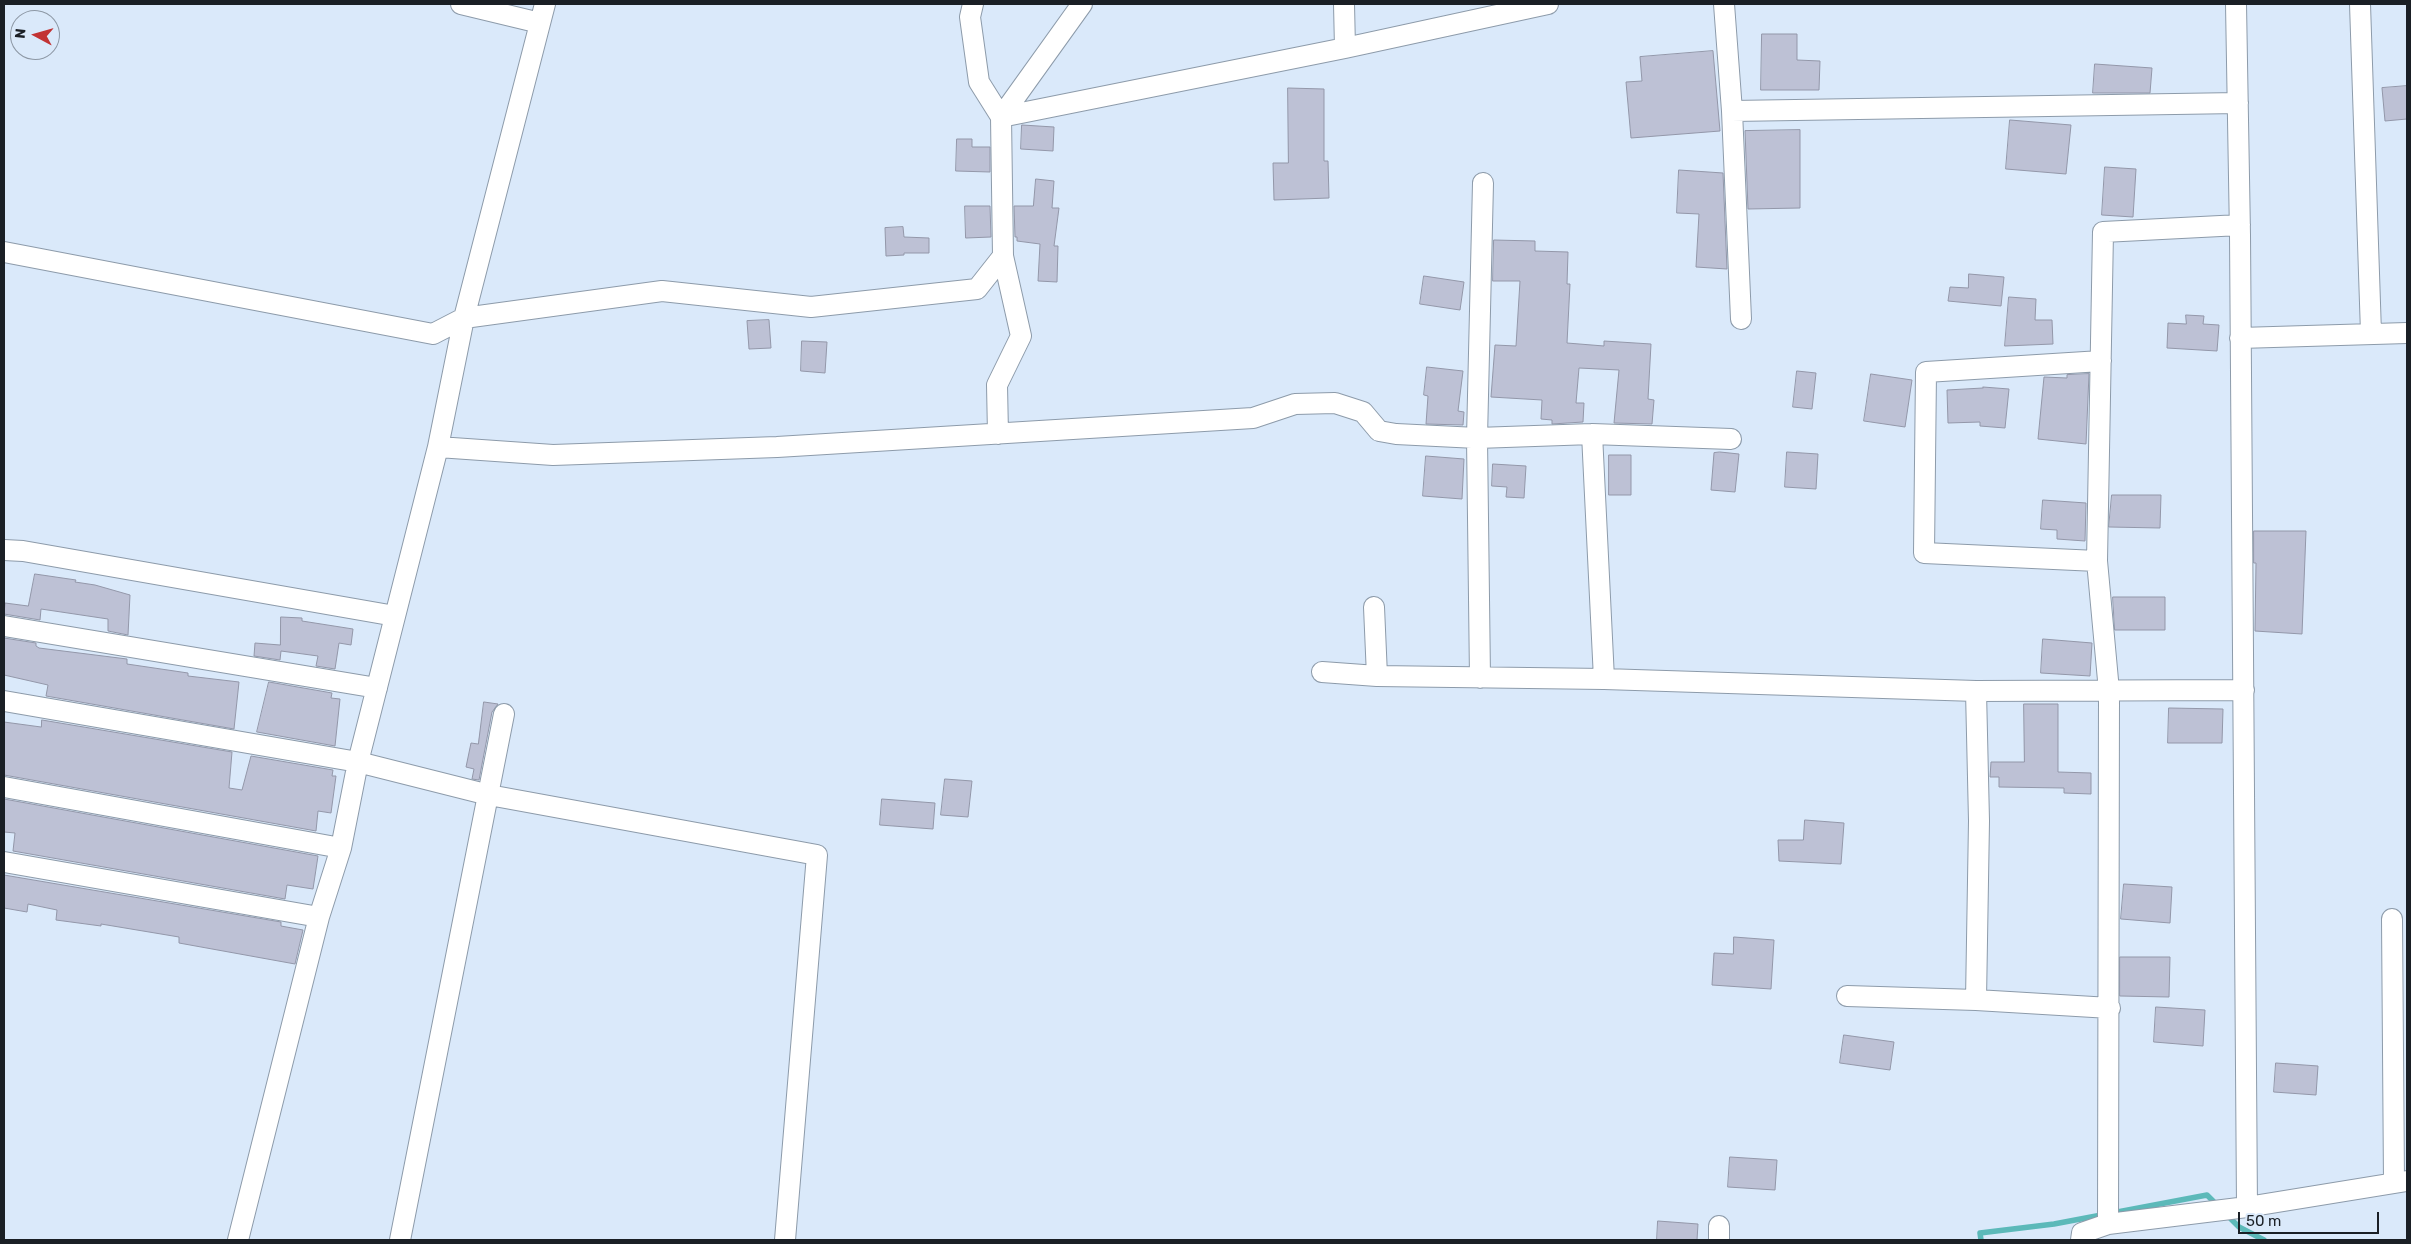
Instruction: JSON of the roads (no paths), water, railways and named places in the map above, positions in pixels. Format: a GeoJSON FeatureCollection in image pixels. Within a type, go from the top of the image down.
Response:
{"type":"FeatureCollection","features":[{"type":"Feature","properties":{"kind":"street"},"geometry":{"type":"LineString","coordinates":[[238,1240],[319,917],[341,848],[358,762],[438,447],[464,318],[543,13],[461,4]]}},
{"type":"Feature","properties":{"kind":"street"},"geometry":{"type":"LineString","coordinates":[[973,4],[970,17],[979,82],[1001,117],[1003,256],[1020,336],[997,385],[998,434]]}},
{"type":"Feature","properties":{"kind":"street"},"geometry":{"type":"LineString","coordinates":[[1001,117],[1082,4]]}},
{"type":"Feature","properties":{"kind":"street"},"geometry":{"type":"LineString","coordinates":[[1344,4],[1345,48]]}},
{"type":"Feature","properties":{"kind":"street"},"geometry":{"type":"LineString","coordinates":[[1001,117],[1345,48],[1548,4]]}},
{"type":"Feature","properties":{"kind":"street"},"geometry":{"type":"LineString","coordinates":[[1724,4],[1732,111],[1741,319]]}},
{"type":"Feature","properties":{"kind":"street"},"geometry":{"type":"LineString","coordinates":[[2236,4],[2244,690],[2239,1208]]}},
{"type":"Feature","properties":{"kind":"street"},"geometry":{"type":"LineString","coordinates":[[2360,4],[2371,333]]}},
{"type":"Feature","properties":{"kind":"street"},"geometry":{"type":"LineString","coordinates":[[1732,111],[2238,103]]}},
{"type":"Feature","properties":{"kind":"street"},"geometry":{"type":"LineString","coordinates":[[1480,678],[1477,438],[1483,183]]}},
{"type":"Feature","properties":{"kind":"street"},"geometry":{"type":"LineString","coordinates":[[2108,1217],[2110,1008],[2109,691],[2097,560],[2103,232],[2240,225]]}},
{"type":"Feature","properties":{"kind":"street"},"geometry":{"type":"LineString","coordinates":[[4,252],[434,334],[464,318],[662,291],[811,307],[977,290],[1003,256]]}},
{"type":"Feature","properties":{"kind":"street"},"geometry":{"type":"LineString","coordinates":[[2240,338],[2407,333]]}},
{"type":"Feature","properties":{"kind":"street"},"geometry":{"type":"LineString","coordinates":[[2097,560],[1924,554],[1926,372],[2101,361]]}},
{"type":"Feature","properties":{"kind":"street"},"geometry":{"type":"LineString","coordinates":[[438,447],[553,456],[777,447],[1253,418],[1295,404],[1336,403],[1363,412],[1379,431],[1396,434],[1477,438],[1592,434],[1731,439]]}},
{"type":"Feature","properties":{"kind":"street"},"geometry":{"type":"LineString","coordinates":[[1592,434],[1604,679]]}},
{"type":"Feature","properties":{"kind":"street"},"geometry":{"type":"LineString","coordinates":[[4,550],[23,551],[395,616]]}},
{"type":"Feature","properties":{"kind":"street"},"geometry":{"type":"LineString","coordinates":[[1374,607],[1377,676]]}},
{"type":"Feature","properties":{"kind":"street"},"geometry":{"type":"LineString","coordinates":[[4,626],[377,688]]}},
{"type":"Feature","properties":{"kind":"street"},"geometry":{"type":"LineString","coordinates":[[1322,672],[1377,676],[1604,679],[1976,691],[2244,690]]}},
{"type":"Feature","properties":{"kind":"street"},"geometry":{"type":"LineString","coordinates":[[1976,691],[1979,821],[1976,1000]]}},
{"type":"Feature","properties":{"kind":"street"},"geometry":{"type":"LineString","coordinates":[[4,701],[358,762],[489,795],[817,855],[785,1240]]}},
{"type":"Feature","properties":{"kind":"street"},"geometry":{"type":"LineString","coordinates":[[400,1240],[504,714]]}},
{"type":"Feature","properties":{"kind":"street"},"geometry":{"type":"LineString","coordinates":[[4,787],[341,848]]}},
{"type":"Feature","properties":{"kind":"street"},"geometry":{"type":"LineString","coordinates":[[4,862],[319,917]]}},
{"type":"Feature","properties":{"kind":"street"},"geometry":{"type":"LineString","coordinates":[[2081,1240],[2082,1233],[2108,1217],[2239,1208],[2401,1182],[2392,918]]}},
{"type":"Feature","properties":{"kind":"street"},"geometry":{"type":"LineString","coordinates":[[1847,996],[1976,1000],[2110,1008]]}},
{"type":"Feature","properties":{"kind":"waterway"},"geometry":{"type":"LineString","coordinates":[[1981,1240],[1980,1233],[2054,1224],[2207,1195],[2218,1206]]}},
{"type":"Feature","properties":{"kind":"waterway"},"geometry":{"type":"LineString","coordinates":[[2226,1214],[2239,1227],[2264,1240]]}}]}
